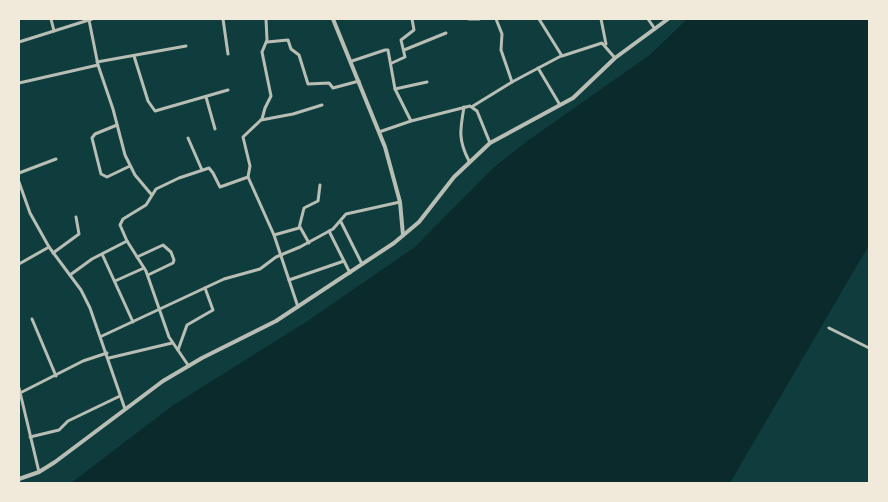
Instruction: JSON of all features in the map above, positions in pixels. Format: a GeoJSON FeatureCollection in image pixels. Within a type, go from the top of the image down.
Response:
{"type":"FeatureCollection","features":[{"type":"Feature","properties":{"kind":"street"},"geometry":{"type":"LineString","coordinates":[[51,19],[54,30]]}},
{"type":"Feature","properties":{"kind":"street"},"geometry":{"type":"LineString","coordinates":[[19,42],[90,19],[98,64],[130,166],[151,194]]}},
{"type":"Feature","properties":{"kind":"street"},"geometry":{"type":"LineString","coordinates":[[223,19],[228,54]]}},
{"type":"Feature","properties":{"kind":"street"},"geometry":{"type":"LineString","coordinates":[[266,19],[266,42],[262,52],[271,96],[260,120],[243,137],[250,166],[248,177],[274,235],[298,307]]}},
{"type":"Feature","properties":{"kind":"street"},"geometry":{"type":"LineString","coordinates":[[334,19],[379,132],[400,202],[403,235]]}},
{"type":"Feature","properties":{"kind":"street"},"geometry":{"type":"LineString","coordinates":[[392,63],[404,58],[401,40],[414,30],[412,19]]}},
{"type":"Feature","properties":{"kind":"street"},"geometry":{"type":"LineString","coordinates":[[469,19],[479,19]]}},
{"type":"Feature","properties":{"kind":"street"},"geometry":{"type":"LineString","coordinates":[[496,19],[502,34],[501,50],[512,82]]}},
{"type":"Feature","properties":{"kind":"street"},"geometry":{"type":"LineString","coordinates":[[539,19],[562,56]]}},
{"type":"Feature","properties":{"kind":"street"},"geometry":{"type":"LineString","coordinates":[[601,19],[606,45],[615,58]]}},
{"type":"Feature","properties":{"kind":"street"},"geometry":{"type":"LineString","coordinates":[[648,19],[655,29]]}},
{"type":"Feature","properties":{"kind":"street"},"geometry":{"type":"LineString","coordinates":[[19,479],[39,472],[75,448],[125,409],[188,365],[276,321],[350,273],[419,222],[454,177],[490,143],[580,92],[615,58],[668,19]]}},
{"type":"Feature","properties":{"kind":"street"},"geometry":{"type":"LineString","coordinates":[[404,50],[446,33]]}},
{"type":"Feature","properties":{"kind":"street"},"geometry":{"type":"LineString","coordinates":[[266,42],[288,40],[291,49],[299,55],[308,84],[329,83],[333,88],[360,82]]}},
{"type":"Feature","properties":{"kind":"street"},"geometry":{"type":"LineString","coordinates":[[379,132],[411,120],[473,106],[512,82],[562,56],[598,44],[606,45]]}},
{"type":"Feature","properties":{"kind":"street"},"geometry":{"type":"LineString","coordinates":[[19,83],[186,46]]}},
{"type":"Feature","properties":{"kind":"street"},"geometry":{"type":"LineString","coordinates":[[352,61],[387,50],[392,63],[395,88],[411,120]]}},
{"type":"Feature","properties":{"kind":"street"},"geometry":{"type":"LineString","coordinates":[[134,56],[152,110],[158,111],[228,90]]}},
{"type":"Feature","properties":{"kind":"street"},"geometry":{"type":"LineString","coordinates":[[538,68],[560,105]]}},
{"type":"Feature","properties":{"kind":"street"},"geometry":{"type":"LineString","coordinates":[[395,88],[427,82]]}},
{"type":"Feature","properties":{"kind":"street"},"geometry":{"type":"LineString","coordinates":[[206,97],[215,130]]}},
{"type":"Feature","properties":{"kind":"street"},"geometry":{"type":"LineString","coordinates":[[260,120],[293,114],[322,105]]}},
{"type":"Feature","properties":{"kind":"street"},"geometry":{"type":"LineString","coordinates":[[473,106],[483,122],[490,143]]}},
{"type":"Feature","properties":{"kind":"street"},"geometry":{"type":"LineString","coordinates":[[464,107],[460,136],[462,147],[470,161]]}},
{"type":"Feature","properties":{"kind":"street"},"geometry":{"type":"LineString","coordinates":[[118,125],[95,134],[92,138],[101,174],[105,177],[130,166]]}},
{"type":"Feature","properties":{"kind":"street"},"geometry":{"type":"LineString","coordinates":[[188,138],[202,170]]}},
{"type":"Feature","properties":{"kind":"street"},"geometry":{"type":"LineString","coordinates":[[19,173],[56,159]]}},
{"type":"Feature","properties":{"kind":"street"},"geometry":{"type":"LineString","coordinates":[[188,365],[172,343],[148,275],[121,230],[121,222],[146,205],[151,194],[164,184],[202,170],[208,168],[212,170],[220,187],[248,177]]}},
{"type":"Feature","properties":{"kind":"street"},"geometry":{"type":"LineString","coordinates":[[19,182],[30,213],[49,247],[85,298],[102,336],[125,409]]}},
{"type":"Feature","properties":{"kind":"street"},"geometry":{"type":"LineString","coordinates":[[309,243],[300,226],[304,208],[318,201],[320,185]]}},
{"type":"Feature","properties":{"kind":"street"},"geometry":{"type":"LineString","coordinates":[[102,336],[160,311],[234,275],[260,269],[281,255],[329,232],[341,221],[344,215],[400,202]]}},
{"type":"Feature","properties":{"kind":"street"},"geometry":{"type":"LineString","coordinates":[[53,253],[79,234],[76,217]]}},
{"type":"Feature","properties":{"kind":"street"},"geometry":{"type":"LineString","coordinates":[[341,221],[362,264]]}},
{"type":"Feature","properties":{"kind":"street"},"geometry":{"type":"LineString","coordinates":[[274,235],[300,226]]}},
{"type":"Feature","properties":{"kind":"street"},"geometry":{"type":"LineString","coordinates":[[329,232],[350,273]]}},
{"type":"Feature","properties":{"kind":"street"},"geometry":{"type":"LineString","coordinates":[[70,275],[102,254],[127,241]]}},
{"type":"Feature","properties":{"kind":"street"},"geometry":{"type":"LineString","coordinates":[[137,257],[163,245],[170,252],[174,260],[173,263],[148,275]]}},
{"type":"Feature","properties":{"kind":"street"},"geometry":{"type":"LineString","coordinates":[[19,264],[49,247]]}},
{"type":"Feature","properties":{"kind":"street"},"geometry":{"type":"LineString","coordinates":[[102,254],[133,322]]}},
{"type":"Feature","properties":{"kind":"street"},"geometry":{"type":"LineString","coordinates":[[289,280],[344,261]]}},
{"type":"Feature","properties":{"kind":"street"},"geometry":{"type":"LineString","coordinates":[[115,281],[144,268]]}},
{"type":"Feature","properties":{"kind":"street"},"geometry":{"type":"LineString","coordinates":[[178,350],[187,324],[212,310],[205,288]]}},
{"type":"Feature","properties":{"kind":"street"},"geometry":{"type":"LineString","coordinates":[[32,319],[56,376]]}},
{"type":"Feature","properties":{"kind":"street"},"geometry":{"type":"LineString","coordinates":[[829,328],[869,348]]}},
{"type":"Feature","properties":{"kind":"street"},"geometry":{"type":"LineString","coordinates":[[109,358],[172,343]]}},
{"type":"Feature","properties":{"kind":"street"},"geometry":{"type":"LineString","coordinates":[[20,393],[83,361],[107,353]]}},
{"type":"Feature","properties":{"kind":"street"},"geometry":{"type":"LineString","coordinates":[[19,388],[39,472]]}},
{"type":"Feature","properties":{"kind":"street"},"geometry":{"type":"LineString","coordinates":[[30,437],[59,430],[64,423],[120,396]]}},
{"type":"Feature","properties":{"kind":"street"},"geometry":{"type":"LineString","coordinates":[[19,406],[24,405]]}},
{"type":"Feature","properties":{"kind":"water"},"geometry":{"type":"Polygon","coordinates":[[[687,19],[869,19],[869,245],[730,483],[71,483],[172,406],[306,322],[415,247],[492,169],[526,142],[651,54],[687,19]]]}}]}
